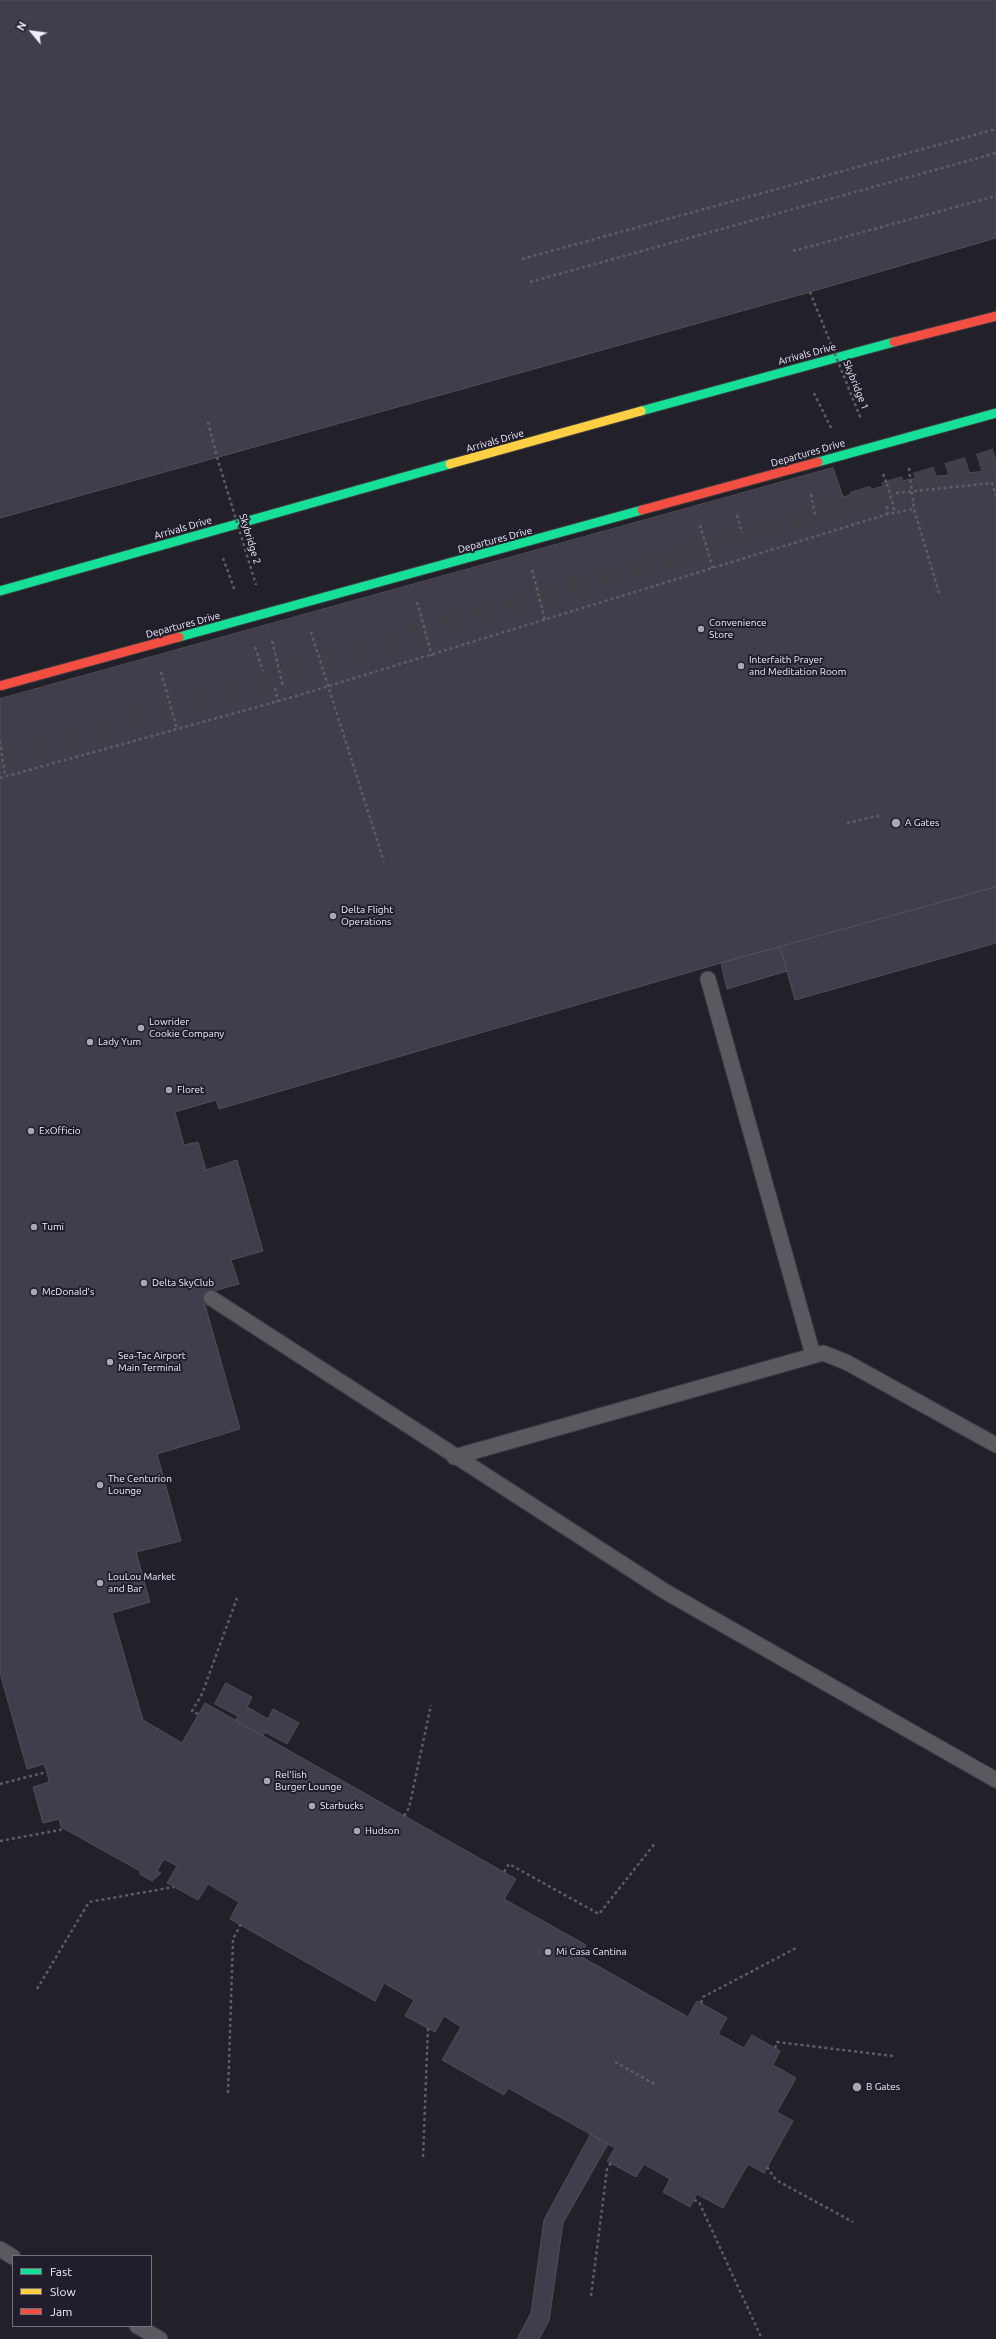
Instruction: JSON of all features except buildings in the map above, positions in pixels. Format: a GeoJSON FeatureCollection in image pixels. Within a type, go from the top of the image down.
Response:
{"type":"FeatureCollection","features":[{"type":"Feature","properties":{"kind":"main road","name":"Arrivals Drive"},"geometry":{"type":"LineString","coordinates":[[0,590],[794,368],[996,316]]}},
{"type":"Feature","properties":{"kind":"main road","name":"Departures Drive"},"geometry":{"type":"LineString","coordinates":[[0,686],[996,413]]}},
{"type":"Feature","properties":{"kind":"lane"},"geometry":{"type":"LineString","coordinates":[[708,979],[813,1354]]}},
{"type":"Feature","properties":{"kind":"lane"},"geometry":{"type":"LineString","coordinates":[[211,1298],[666,1592],[996,1780]]}},
{"type":"Feature","properties":{"kind":"lane"},"geometry":{"type":"LineString","coordinates":[[454,1456],[813,1354],[823,1353],[834,1356],[996,1445]]}},
{"type":"Feature","properties":{"kind":"lane"},"geometry":{"type":"LineString","coordinates":[[0,2249],[12,2256]]}},
{"type":"Feature","properties":{"kind":"lane"},"geometry":{"type":"LineString","coordinates":[[139,2327],[160,2339]]}},
{"type":"Feature","properties":{"kind":"path"},"geometry":{"type":"LineString","coordinates":[[522,259],[996,129]]}},
{"type":"Feature","properties":{"kind":"path"},"geometry":{"type":"LineString","coordinates":[[530,282],[996,153]]}},
{"type":"Feature","properties":{"kind":"path"},"geometry":{"type":"LineString","coordinates":[[793,251],[996,196]]}},
{"type":"Feature","properties":{"kind":"path","name":"Skybridge 1"},"geometry":{"type":"LineString","coordinates":[[810,292],[863,425]]}},
{"type":"Feature","properties":{"kind":"path","name":"Skybridge 2"},"geometry":{"type":"LineString","coordinates":[[208,422],[217,457],[257,587]]}},
{"type":"Feature","properties":{"kind":"path"},"geometry":{"type":"LineString","coordinates":[[881,469],[895,512]]}},
{"type":"Feature","properties":{"kind":"path"},"geometry":{"type":"LineString","coordinates":[[910,479],[914,509],[939,593]]}},
{"type":"Feature","properties":{"kind":"path"},"geometry":{"type":"LineString","coordinates":[[896,493],[992,483],[996,496]]}},
{"type":"Feature","properties":{"kind":"path"},"geometry":{"type":"LineString","coordinates":[[887,506],[888,514]]}},
{"type":"Feature","properties":{"kind":"path"},"geometry":{"type":"LineString","coordinates":[[0,778],[278,702],[432,656],[888,514],[914,509]]}},
{"type":"Feature","properties":{"kind":"path"},"geometry":{"type":"LineString","coordinates":[[698,519],[713,569]]}},
{"type":"Feature","properties":{"kind":"path"},"geometry":{"type":"LineString","coordinates":[[530,564],[545,620]]}},
{"type":"Feature","properties":{"kind":"path"},"geometry":{"type":"LineString","coordinates":[[416,598],[432,656]]}},
{"type":"Feature","properties":{"kind":"path"},"geometry":{"type":"LineString","coordinates":[[303,604],[384,862]]}},
{"type":"Feature","properties":{"kind":"path"},"geometry":{"type":"LineString","coordinates":[[270,633],[283,686]]}},
{"type":"Feature","properties":{"kind":"path"},"geometry":{"type":"LineString","coordinates":[[161,670],[177,729]]}},
{"type":"Feature","properties":{"kind":"path"},"geometry":{"type":"LineString","coordinates":[[275,688],[278,702]]}},
{"type":"Feature","properties":{"kind":"path"},"geometry":{"type":"LineString","coordinates":[[0,741],[5,776]]}},
{"type":"Feature","properties":{"kind":"path"},"geometry":{"type":"LineString","coordinates":[[847,823],[882,815]]}},
{"type":"Feature","properties":{"kind":"path"},"geometry":{"type":"LineString","coordinates":[[198,1714],[192,1711],[202,1694],[237,1598]]}},
{"type":"Feature","properties":{"kind":"path"},"geometry":{"type":"LineString","coordinates":[[404,1816],[409,1808],[431,1705]]}},
{"type":"Feature","properties":{"kind":"path"},"geometry":{"type":"LineString","coordinates":[[0,1784],[47,1772]]}},
{"type":"Feature","properties":{"kind":"path"},"geometry":{"type":"LineString","coordinates":[[0,1841],[65,1829]]}},
{"type":"Feature","properties":{"kind":"path"},"geometry":{"type":"LineString","coordinates":[[504,1872],[509,1864],[599,1914],[656,1842]]}},
{"type":"Feature","properties":{"kind":"path"},"geometry":{"type":"LineString","coordinates":[[37,1989],[89,1902],[174,1887]]}},
{"type":"Feature","properties":{"kind":"path"},"geometry":{"type":"LineString","coordinates":[[228,2093],[233,1939],[241,1924]]}},
{"type":"Feature","properties":{"kind":"path"},"geometry":{"type":"LineString","coordinates":[[701,2003],[704,1997],[798,1947]]}},
{"type":"Feature","properties":{"kind":"path"},"geometry":{"type":"LineString","coordinates":[[423,2157],[428,2028]]}},
{"type":"Feature","properties":{"kind":"path"},"geometry":{"type":"LineString","coordinates":[[775,2048],[778,2042],[892,2056]]}},
{"type":"Feature","properties":{"kind":"path"},"geometry":{"type":"LineString","coordinates":[[615,2062],[656,2085]]}},
{"type":"Feature","properties":{"kind":"path"},"geometry":{"type":"LineString","coordinates":[[591,2296],[607,2169],[611,2163]]}},
{"type":"Feature","properties":{"kind":"path"},"geometry":{"type":"LineString","coordinates":[[767,2167],[776,2180],[853,2222]]}},
{"type":"Feature","properties":{"kind":"path"},"geometry":{"type":"LineString","coordinates":[[694,2200],[698,2202],[762,2339]]}},
{"type":"Feature","properties":{"kind":"tunnel"},"geometry":{"type":"LineString","coordinates":[[0,761],[996,459]]}},
{"type":"Feature","properties":{"kind":"traffic: fast"},"geometry":{"type":"LineString","coordinates":[[641,411],[894,342]]}},
{"type":"Feature","properties":{"kind":"traffic: fast"},"geometry":{"type":"LineString","coordinates":[[818,462],[996,413]]}},
{"type":"Feature","properties":{"kind":"traffic: fast"},"geometry":{"type":"LineString","coordinates":[[0,591],[450,464]]}},
{"type":"Feature","properties":{"kind":"traffic: fast"},"geometry":{"type":"LineString","coordinates":[[179,637],[642,510]]}},
{"type":"Feature","properties":{"kind":"traffic: slow"},"geometry":{"type":"LineString","coordinates":[[450,464],[641,411]]}},
{"type":"Feature","properties":{"kind":"traffic: jam"},"geometry":{"type":"LineString","coordinates":[[894,342],[996,316]]}},
{"type":"Feature","properties":{"kind":"traffic: jam"},"geometry":{"type":"LineString","coordinates":[[642,510],[818,462]]}},
{"type":"Feature","properties":{"kind":"traffic: jam"},"geometry":{"type":"LineString","coordinates":[[0,686],[179,637]]}},
{"type":"Feature","properties":{"kind":"place","name":"Convenience Store"},"geometry":{"type":"Point","coordinates":[701,629]}},
{"type":"Feature","properties":{"kind":"place","name":"Interfaith Prayer and Meditation Room"},"geometry":{"type":"Point","coordinates":[741,666]}},
{"type":"Feature","properties":{"kind":"place","name":"A Gates"},"geometry":{"type":"Point","coordinates":[896,823]}},
{"type":"Feature","properties":{"kind":"place","name":"Delta Flight Operations"},"geometry":{"type":"Point","coordinates":[333,916]}},
{"type":"Feature","properties":{"kind":"place","name":"Lowrider Cookie Company"},"geometry":{"type":"Point","coordinates":[141,1028]}},
{"type":"Feature","properties":{"kind":"place","name":"Lady Yum"},"geometry":{"type":"Point","coordinates":[90,1042]}},
{"type":"Feature","properties":{"kind":"place","name":"Floret"},"geometry":{"type":"Point","coordinates":[169,1090]}},
{"type":"Feature","properties":{"kind":"place","name":"ExOfficio"},"geometry":{"type":"Point","coordinates":[31,1131]}},
{"type":"Feature","properties":{"kind":"place","name":"Tumi"},"geometry":{"type":"Point","coordinates":[34,1227]}},
{"type":"Feature","properties":{"kind":"place","name":"Delta SkyClub"},"geometry":{"type":"Point","coordinates":[144,1283]}},
{"type":"Feature","properties":{"kind":"place","name":"McDonald's"},"geometry":{"type":"Point","coordinates":[34,1292]}},
{"type":"Feature","properties":{"kind":"place","name":"Sea-Tac Airport Main Terminal"},"geometry":{"type":"Point","coordinates":[110,1362]}},
{"type":"Feature","properties":{"kind":"place","name":"The Centurion Lounge"},"geometry":{"type":"Point","coordinates":[100,1485]}},
{"type":"Feature","properties":{"kind":"place","name":"LouLou Market and Bar"},"geometry":{"type":"Point","coordinates":[100,1583]}},
{"type":"Feature","properties":{"kind":"place","name":"Rel'lish Burger Lounge"},"geometry":{"type":"Point","coordinates":[267,1781]}},
{"type":"Feature","properties":{"kind":"place","name":"Starbucks"},"geometry":{"type":"Point","coordinates":[312,1806]}},
{"type":"Feature","properties":{"kind":"place","name":"Hudson"},"geometry":{"type":"Point","coordinates":[357,1831]}},
{"type":"Feature","properties":{"kind":"place","name":"Mi Casa Cantina"},"geometry":{"type":"Point","coordinates":[548,1952]}},
{"type":"Feature","properties":{"kind":"place","name":"B Gates"},"geometry":{"type":"Point","coordinates":[857,2087]}}]}
